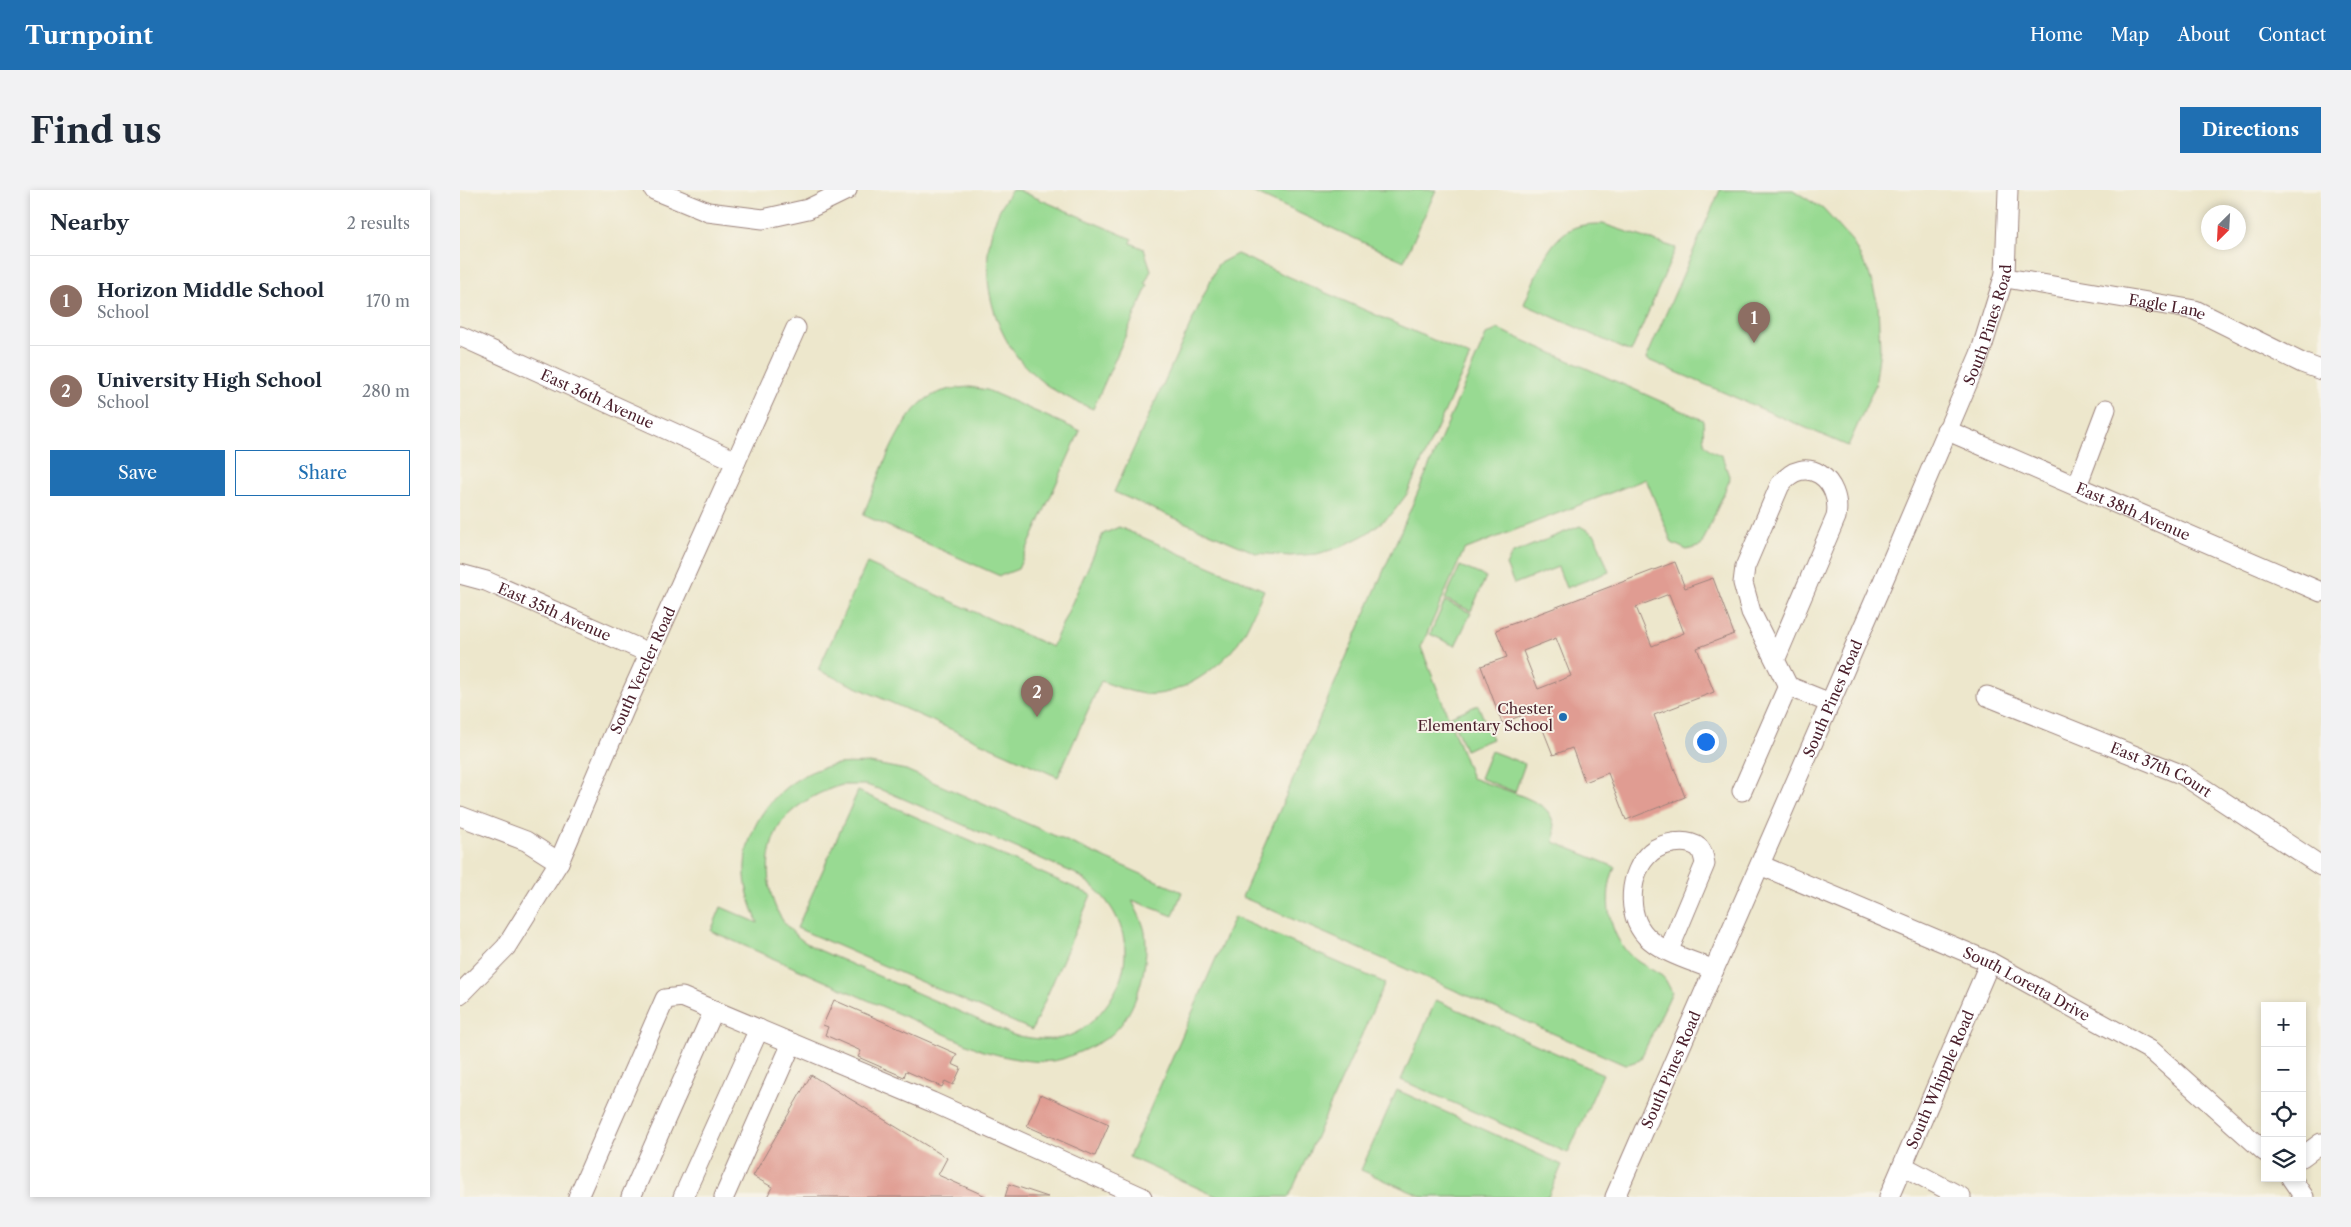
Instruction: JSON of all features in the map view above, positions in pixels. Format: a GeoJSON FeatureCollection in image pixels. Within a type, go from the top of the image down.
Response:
{"type":"FeatureCollection","features":[{"type":"Feature","properties":{"kind":"street"},"geometry":{"type":"LineString","coordinates":[[654,190],[708,212],[763,219],[808,209],[847,190]]}},
{"type":"Feature","properties":{"kind":"street","name":"South Pines Road"},"geometry":{"type":"LineString","coordinates":[[1615,1197],[1980,354],[2005,274],[2008,190]]}},
{"type":"Feature","properties":{"kind":"street","name":"Eagle Lane"},"geometry":{"type":"LineString","coordinates":[[2005,274],[2006,278],[2195,310],[2321,370]]}},
{"type":"Feature","properties":{"kind":"street","name":"South Vercler Road"},"geometry":{"type":"LineString","coordinates":[[460,994],[506,947],[559,862],[649,653],[796,328]]}},
{"type":"Feature","properties":{"kind":"street","name":"East 36th Avenue"},"geometry":{"type":"LineString","coordinates":[[460,336],[736,461]]}},
{"type":"Feature","properties":{"kind":"street"},"geometry":{"type":"LineString","coordinates":[[2077,486],[2106,409]]}},
{"type":"Feature","properties":{"kind":"street","name":"East 38th Avenue"},"geometry":{"type":"LineString","coordinates":[[1946,430],[2321,592]]}},
{"type":"Feature","properties":{"kind":"street"},"geometry":{"type":"LineString","coordinates":[[1776,658],[1836,516],[1838,505],[1834,488],[1824,477],[1805,470],[1790,476],[1780,484],[1756,538],[1743,575],[1744,590],[1755,620],[1776,658],[1782,678],[1788,686],[1830,703]]}},
{"type":"Feature","properties":{"kind":"street","name":"East 35th Avenue"},"geometry":{"type":"LineString","coordinates":[[460,574],[486,581],[649,653]]}},
{"type":"Feature","properties":{"kind":"street"},"geometry":{"type":"LineString","coordinates":[[1742,791],[1788,686]]}},
{"type":"Feature","properties":{"kind":"street","name":"East 37th Court"},"geometry":{"type":"LineString","coordinates":[[1987,696],[2183,775],[2321,866]]}},
{"type":"Feature","properties":{"kind":"street"},"geometry":{"type":"LineString","coordinates":[[460,816],[526,840],[559,862]]}},
{"type":"Feature","properties":{"kind":"street"},"geometry":{"type":"LineString","coordinates":[[1669,950],[1706,864],[1703,854],[1698,847],[1680,842],[1651,852],[1643,862],[1634,885],[1633,914],[1648,938],[1669,950],[1714,970]]}},
{"type":"Feature","properties":{"kind":"street","name":"South Loretta Drive"},"geometry":{"type":"LineString","coordinates":[[1760,865],[1990,962],[2152,1051],[2261,1148]]}},
{"type":"Feature","properties":{"kind":"street","name":"South Whipple Road"},"geometry":{"type":"LineString","coordinates":[[1890,1197],[1990,962]]}},
{"type":"Feature","properties":{"kind":"street"},"geometry":{"type":"LineString","coordinates":[[578,1197],[665,999],[682,997],[932,1102],[1142,1197]]}},
{"type":"Feature","properties":{"kind":"street"},"geometry":{"type":"LineString","coordinates":[[631,1197],[714,1010]]}},
{"type":"Feature","properties":{"kind":"street"},"geometry":{"type":"LineString","coordinates":[[683,1197],[759,1029]]}},
{"type":"Feature","properties":{"kind":"street"},"geometry":{"type":"LineString","coordinates":[[724,1197],[792,1043]]}},
{"type":"Feature","properties":{"kind":"street"},"geometry":{"type":"LineString","coordinates":[[2306,1154],[2321,1143]]}},
{"type":"Feature","properties":{"kind":"street"},"geometry":{"type":"LineString","coordinates":[[1903,1166],[1961,1197]]}},
{"type":"Feature","properties":{"kind":"street"},"geometry":{"type":"LineString","coordinates":[[2294,1182],[2304,1197]]}},
{"type":"Feature","properties":{"kind":"green space"},"geometry":{"type":"Polygon","coordinates":[[[1012,190],[1018,190],[1132,239],[1131,243],[1144,249],[1151,270],[1145,283],[1148,285],[1093,409],[1052,389],[1038,378],[1015,354],[1002,332],[988,284],[988,259],[991,234],[999,211],[1012,190]]]}},
{"type":"Feature","properties":{"kind":"green space"},"geometry":{"type":"Polygon","coordinates":[[[1248,190],[1436,190],[1404,261],[1248,190]]]}},
{"type":"Feature","properties":{"kind":"green space"},"geometry":{"type":"Polygon","coordinates":[[[1720,190],[1793,190],[1823,209],[1852,241],[1869,273],[1878,304],[1880,349],[1875,386],[1848,446],[1646,359],[1720,190]]]}},
{"type":"Feature","properties":{"kind":"green space"},"geometry":{"type":"Polygon","coordinates":[[[1603,224],[1676,248],[1631,352],[1524,304],[1544,258],[1559,238],[1579,226],[1603,224]]]}},
{"type":"Feature","properties":{"kind":"green space"},"geometry":{"type":"Polygon","coordinates":[[[1237,254],[1470,356],[1407,494],[1391,515],[1366,534],[1341,547],[1317,554],[1290,556],[1256,553],[1114,492],[1218,264],[1237,254]]]}},
{"type":"Feature","properties":{"kind":"green space"},"geometry":{"type":"Polygon","coordinates":[[[1498,329],[1703,420],[1704,442],[1709,449],[1722,456],[1730,479],[1701,546],[1687,550],[1672,543],[1646,479],[1464,550],[1421,647],[1472,778],[1540,805],[1548,812],[1553,822],[1554,842],[1615,867],[1611,878],[1608,902],[1617,938],[1632,957],[1663,977],[1672,992],[1640,1060],[1625,1065],[1242,897],[1486,335],[1498,329]]]}},
{"type":"Feature","properties":{"kind":"green space"},"geometry":{"type":"Polygon","coordinates":[[[970,387],[987,390],[1080,431],[1018,569],[1000,576],[863,515],[891,448],[910,416],[921,403],[933,395],[956,388],[970,387]]]}},
{"type":"Feature","properties":{"kind":"green space"},"geometry":{"type":"Polygon","coordinates":[[[1580,526],[1595,535],[1609,572],[1566,588],[1558,567],[1514,584],[1506,565],[1513,553],[1580,526]]]}},
{"type":"Feature","properties":{"kind":"green space"},"geometry":{"type":"Polygon","coordinates":[[[1119,527],[1264,590],[1239,642],[1226,657],[1206,674],[1194,681],[1169,692],[1145,694],[1122,689],[1101,681],[1058,777],[818,670],[867,563],[1052,647],[1103,534],[1119,527]]]}},
{"type":"Feature","properties":{"kind":"green space"},"geometry":{"type":"Polygon","coordinates":[[[1460,566],[1486,577],[1471,611],[1445,599],[1460,566]]]}},
{"type":"Feature","properties":{"kind":"green space"},"geometry":{"type":"Polygon","coordinates":[[[1445,601],[1471,613],[1455,646],[1430,634],[1445,601]]]}},
{"type":"Feature","properties":{"kind":"green space"},"geometry":{"type":"Polygon","coordinates":[[[1478,705],[1492,739],[1465,750],[1451,716],[1478,705]]]}},
{"type":"Feature","properties":{"kind":"green space"},"geometry":{"type":"Polygon","coordinates":[[[1491,751],[1525,764],[1515,792],[1480,778],[1491,751]]]}},
{"type":"Feature","properties":{"kind":"green space"},"geometry":{"type":"Polygon","coordinates":[[[870,763],[906,770],[1182,892],[1173,916],[1132,900],[1145,932],[1146,945],[1143,975],[1139,990],[1126,1018],[1107,1038],[1085,1050],[1052,1061],[1022,1060],[983,1051],[711,931],[721,907],[758,923],[747,888],[745,876],[746,857],[750,839],[757,822],[767,806],[794,781],[811,772],[833,765],[870,763]],[[842,785],[805,801],[786,817],[778,829],[772,842],[769,857],[770,888],[780,916],[791,931],[819,950],[1013,1035],[1044,1039],[1062,1038],[1081,1030],[1096,1017],[1105,1007],[1116,989],[1123,970],[1125,952],[1123,934],[1116,917],[1106,901],[1093,887],[1076,874],[890,793],[866,785],[842,785]]]}},
{"type":"Feature","properties":{"kind":"green space"},"geometry":{"type":"Polygon","coordinates":[[[858,791],[1091,895],[1032,1030],[797,928],[858,791]]]}},
{"type":"Feature","properties":{"kind":"green space"},"geometry":{"type":"Polygon","coordinates":[[[1234,917],[1385,983],[1289,1197],[1218,1197],[1129,1157],[1234,917]]]}},
{"type":"Feature","properties":{"kind":"green space"},"geometry":{"type":"Polygon","coordinates":[[[1436,1000],[1603,1074],[1568,1153],[1401,1080],[1436,1000]]]}},
{"type":"Feature","properties":{"kind":"green space"},"geometry":{"type":"Polygon","coordinates":[[[1397,1090],[1562,1165],[1548,1197],[1423,1197],[1361,1170],[1397,1090]]]}},
{"type":"Feature","properties":{"kind":"building"},"geometry":{"type":"Polygon","coordinates":[[[1675,562],[1685,588],[1713,578],[1734,634],[1697,648],[1714,692],[1654,715],[1685,797],[1626,820],[1608,773],[1585,782],[1572,748],[1553,755],[1540,722],[1525,728],[1520,716],[1502,723],[1481,666],[1507,657],[1496,630],[1675,562]],[[1669,594],[1636,607],[1652,646],[1684,633],[1669,594]],[[1556,638],[1523,651],[1538,689],[1571,676],[1556,638]]]}},
{"type":"Feature","properties":{"kind":"building"},"geometry":{"type":"Polygon","coordinates":[[[834,1000],[957,1054],[952,1064],[961,1068],[953,1085],[945,1081],[942,1087],[906,1071],[904,1077],[858,1057],[861,1051],[825,1035],[828,1027],[823,1025],[834,1000]]]}},
{"type":"Feature","properties":{"kind":"building"},"geometry":{"type":"Polygon","coordinates":[[[811,1075],[947,1158],[938,1175],[988,1197],[767,1197],[772,1187],[753,1176],[811,1075]]]}},
{"type":"Feature","properties":{"kind":"building"},"geometry":{"type":"Polygon","coordinates":[[[1041,1094],[1109,1124],[1095,1156],[1027,1126],[1041,1094]]]}},
{"type":"Feature","properties":{"kind":"building"},"geometry":{"type":"Polygon","coordinates":[[[1009,1184],[1048,1197],[1005,1197],[1009,1184]]]}},
{"type":"Feature","properties":{"kind":"place","name":"Horizon Middle School"},"geometry":{"type":"Point","coordinates":[1754,343]}},
{"type":"Feature","properties":{"kind":"place","name":"University High School"},"geometry":{"type":"Point","coordinates":[1037,717]}},
{"type":"Feature","properties":{"kind":"place","name":"Chester Elementary School"},"geometry":{"type":"Point","coordinates":[1563,717]}}]}
